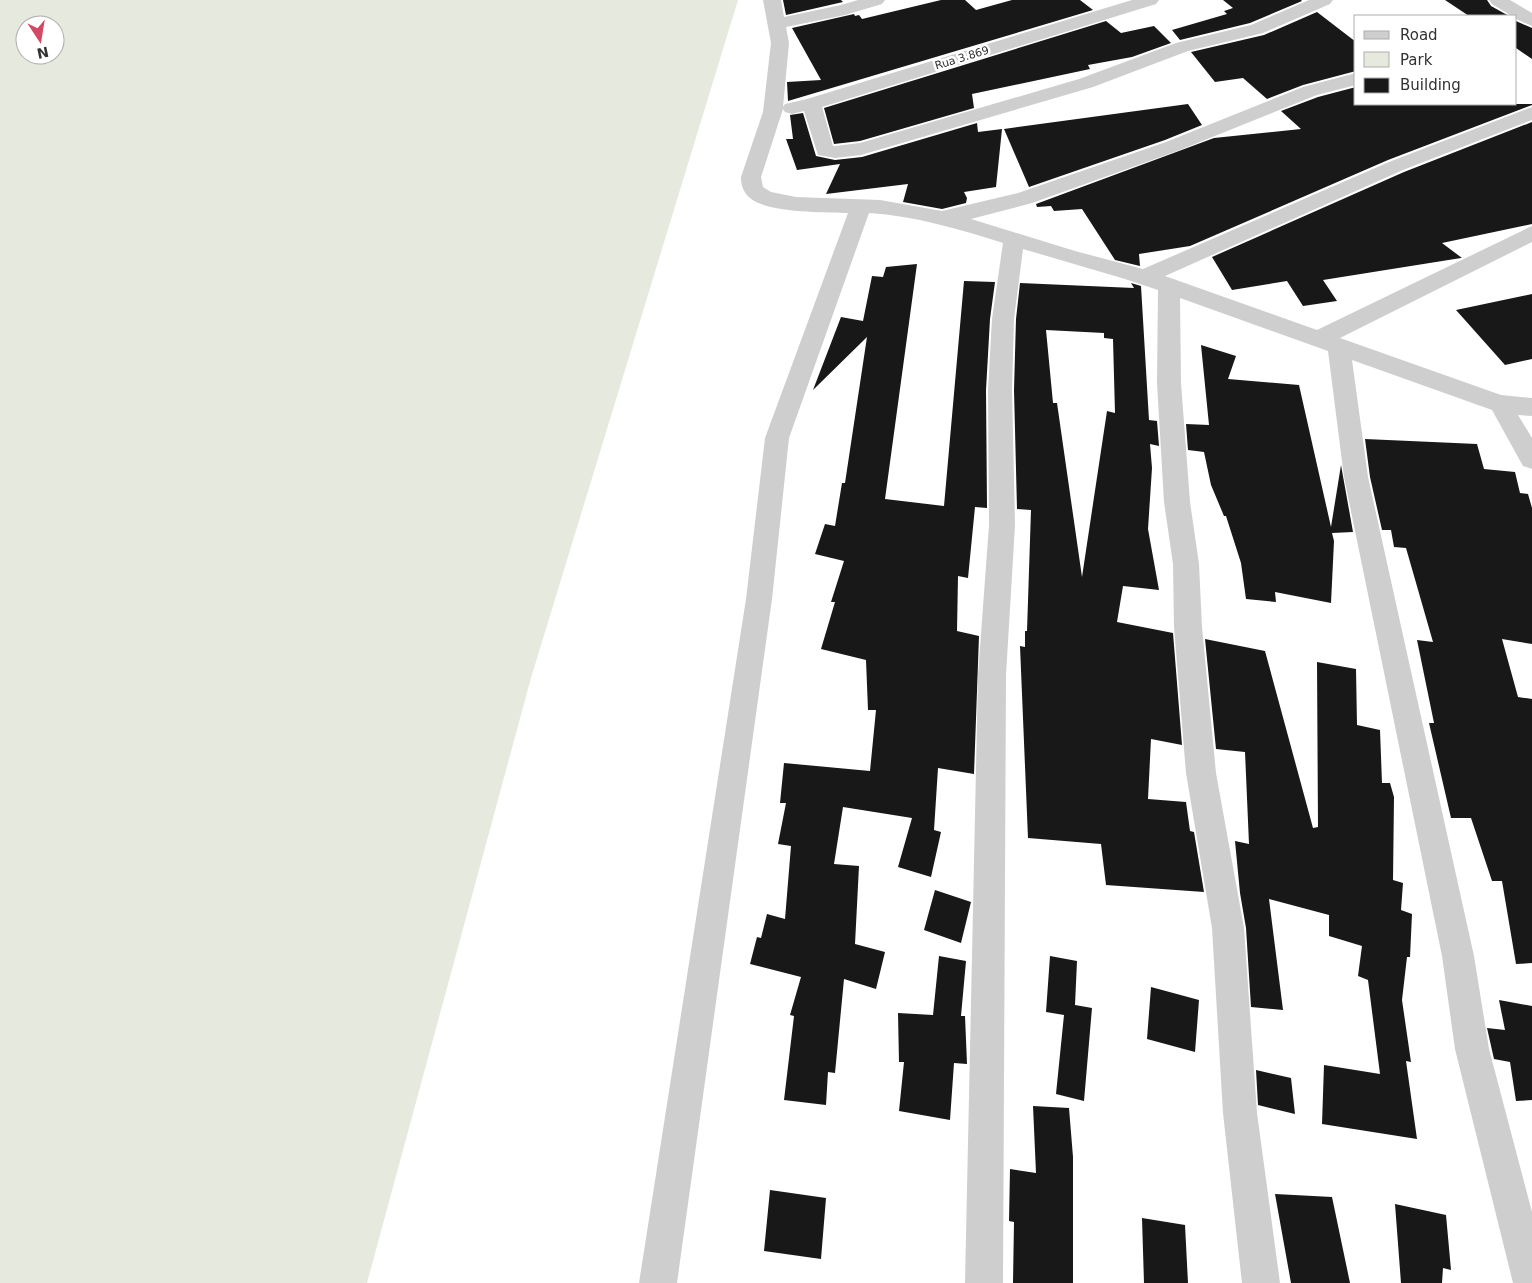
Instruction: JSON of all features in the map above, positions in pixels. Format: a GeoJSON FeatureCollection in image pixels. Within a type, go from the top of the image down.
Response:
{"type":"FeatureCollection","features":[{"type":"Feature","properties":{"kind":"street"},"geometry":{"type":"LineString","coordinates":[[772,0],[780,43],[780,57],[773,112],[751,177],[751,186],[755,192],[762,196],[785,203],[896,209],[942,218],[1158,281],[1500,404],[1532,407]]}},
{"type":"Feature","properties":{"kind":"street"},"geometry":{"type":"LineString","coordinates":[[776,24],[839,11],[876,0]]}},
{"type":"Feature","properties":{"kind":"street","name":"Rua 3.869"},"geometry":{"type":"LineString","coordinates":[[773,112],[811,104],[1150,0]]}},
{"type":"Feature","properties":{"kind":"street"},"geometry":{"type":"LineString","coordinates":[[811,104],[825,151],[835,152],[861,149],[1086,83],[1182,47],[1257,28],[1324,0]]}},
{"type":"Feature","properties":{"kind":"street"},"geometry":{"type":"LineString","coordinates":[[1498,0],[1524,18]]}},
{"type":"Feature","properties":{"kind":"street"},"geometry":{"type":"LineString","coordinates":[[942,218],[967,214],[1025,198],[1173,146],[1310,91],[1354,80]]}},
{"type":"Feature","properties":{"kind":"street"},"geometry":{"type":"LineString","coordinates":[[1158,281],[1396,166],[1532,113]]}},
{"type":"Feature","properties":{"kind":"street"},"geometry":{"type":"LineString","coordinates":[[658,1283],[759,600],[777,438],[784,413],[861,206]]}},
{"type":"Feature","properties":{"kind":"street"},"geometry":{"type":"LineString","coordinates":[[1329,343],[1532,233]]}},
{"type":"Feature","properties":{"kind":"street"},"geometry":{"type":"LineString","coordinates":[[984,1283],[992,675],[1002,525],[1000,390],[1003,319],[1014,240]]}},
{"type":"Feature","properties":{"kind":"street"},"geometry":{"type":"LineString","coordinates":[[1158,281],[1169,383],[1177,502],[1186,564],[1188,627],[1201,773],[1228,928],[1240,1113],[1262,1283]]}},
{"type":"Feature","properties":{"kind":"street"},"geometry":{"type":"LineString","coordinates":[[1329,343],[1456,946],[1472,1049],[1532,1283]]}},
{"type":"Feature","properties":{"kind":"street"},"geometry":{"type":"LineString","coordinates":[[1500,404],[1532,459]]}},
{"type":"Feature","properties":{"kind":"green space"},"geometry":{"type":"Polygon","coordinates":[[[0,0],[738,0],[531,678],[367,1283],[0,1283],[0,0]]]}},
{"type":"Feature","properties":{"kind":"building"},"geometry":{"type":"Polygon","coordinates":[[[783,0],[841,0],[843,2],[786,15],[783,0]]]}},
{"type":"Feature","properties":{"kind":"building"},"geometry":{"type":"Polygon","coordinates":[[[941,0],[965,0],[976,10],[1012,0],[1080,0],[1093,10],[788,101],[787,82],[821,80],[792,28],[854,14],[855,16],[859,15],[862,19],[941,0]]]}},
{"type":"Feature","properties":{"kind":"building"},"geometry":{"type":"Polygon","coordinates":[[[1223,0],[1302,1],[1250,23],[1180,40],[1172,30],[1227,14],[1224,11],[1233,8],[1223,0]]]}},
{"type":"Feature","properties":{"kind":"building"},"geometry":{"type":"Polygon","coordinates":[[[1445,0],[1487,0],[1491,6],[1507,15],[1468,15],[1445,0]]]}},
{"type":"Feature","properties":{"kind":"building"},"geometry":{"type":"Polygon","coordinates":[[[1317,12],[1354,40],[1354,72],[1303,85],[1267,99],[1243,78],[1215,82],[1191,52],[1264,35],[1317,12]]]}},
{"type":"Feature","properties":{"kind":"building"},"geometry":{"type":"Polygon","coordinates":[[[1106,21],[1121,33],[1154,26],[1171,43],[1132,57],[1088,65],[1090,69],[972,94],[974,108],[860,141],[834,144],[824,108],[1106,21]]]}},
{"type":"Feature","properties":{"kind":"building"},"geometry":{"type":"Polygon","coordinates":[[[1517,21],[1532,28],[1532,59],[1517,49],[1517,21]]]}},
{"type":"Feature","properties":{"kind":"building"},"geometry":{"type":"Polygon","coordinates":[[[1354,88],[1354,105],[1532,105],[1388,160],[1190,246],[1139,254],[1140,266],[1115,260],[1082,209],[1054,211],[1051,206],[1037,207],[1036,204],[1214,138],[1301,129],[1281,111],[1318,97],[1354,88]]]}},
{"type":"Feature","properties":{"kind":"building"},"geometry":{"type":"Polygon","coordinates":[[[1188,104],[1202,125],[1165,140],[1029,187],[1004,129],[1188,104]]]}},
{"type":"Feature","properties":{"kind":"building"},"geometry":{"type":"Polygon","coordinates":[[[803,113],[816,156],[835,160],[862,157],[977,123],[978,132],[1002,129],[996,187],[964,192],[967,198],[966,203],[942,209],[903,202],[908,184],[826,194],[840,164],[797,170],[786,139],[793,139],[790,115],[803,113]]]}},
{"type":"Feature","properties":{"kind":"building"},"geometry":{"type":"Polygon","coordinates":[[[1532,122],[1532,224],[1442,243],[1462,258],[1323,280],[1337,301],[1303,306],[1287,281],[1232,290],[1212,257],[1404,172],[1532,122]]]}},
{"type":"Feature","properties":{"kind":"building"},"geometry":{"type":"Polygon","coordinates":[[[917,264],[885,499],[944,506],[964,281],[995,282],[990,319],[986,390],[987,508],[975,507],[968,578],[958,576],[957,631],[979,636],[974,774],[938,768],[934,830],[941,832],[931,877],[898,867],[912,818],[843,807],[834,864],[859,866],[855,944],[885,952],[876,989],[844,979],[835,1073],[828,1072],[826,1105],[784,1100],[794,1016],[790,1015],[801,977],[750,964],[757,937],[761,938],[767,914],[785,919],[791,846],[778,844],[786,803],[780,803],[784,763],[870,771],[876,710],[868,710],[866,660],[821,649],[835,602],[831,602],[844,561],[815,554],[825,524],[835,526],[842,483],[845,483],[867,337],[813,390],[841,317],[863,321],[872,276],[883,277],[886,267],[917,264]]]}},
{"type":"Feature","properties":{"kind":"building"},"geometry":{"type":"Polygon","coordinates":[[[1020,283],[1134,288],[1131,283],[1141,286],[1149,420],[1157,421],[1159,446],[1150,444],[1152,468],[1148,529],[1159,590],[1123,586],[1117,622],[1173,633],[1182,745],[1151,739],[1148,799],[1186,802],[1190,831],[1194,832],[1204,892],[1106,885],[1101,844],[1028,838],[1020,646],[1025,647],[1025,631],[1027,631],[1031,510],[1017,509],[1014,390],[1016,319],[1020,283]],[[1046,330],[1053,403],[1057,403],[1082,577],[1107,411],[1115,413],[1113,339],[1104,338],[1104,333],[1046,330]]]}},
{"type":"Feature","properties":{"kind":"building"},"geometry":{"type":"Polygon","coordinates":[[[1532,294],[1532,359],[1505,365],[1456,310],[1532,294]]]}},
{"type":"Feature","properties":{"kind":"building"},"geometry":{"type":"Polygon","coordinates":[[[1201,345],[1236,356],[1228,379],[1299,385],[1331,527],[1341,465],[1353,532],[1332,533],[1334,541],[1331,603],[1275,592],[1276,602],[1246,599],[1241,563],[1226,516],[1224,516],[1211,485],[1204,452],[1188,450],[1186,424],[1209,425],[1201,345]]]}},
{"type":"Feature","properties":{"kind":"building"},"geometry":{"type":"Polygon","coordinates":[[[1365,439],[1477,444],[1484,469],[1515,472],[1520,493],[1528,494],[1532,508],[1532,644],[1502,639],[1518,697],[1532,699],[1532,963],[1516,964],[1502,881],[1492,881],[1471,818],[1451,818],[1429,723],[1434,723],[1417,640],[1433,642],[1406,548],[1394,547],[1391,530],[1382,530],[1370,477],[1365,439]]]}},
{"type":"Feature","properties":{"kind":"building"},"geometry":{"type":"Polygon","coordinates":[[[1205,639],[1265,651],[1313,828],[1318,827],[1317,662],[1356,669],[1357,725],[1380,730],[1382,783],[1390,783],[1394,797],[1393,880],[1403,883],[1401,910],[1412,914],[1410,957],[1407,957],[1402,1000],[1411,1062],[1406,1061],[1417,1139],[1322,1124],[1324,1065],[1380,1074],[1368,980],[1358,976],[1362,946],[1329,936],[1329,915],[1269,899],[1283,1010],[1251,1007],[1246,928],[1240,893],[1235,841],[1249,844],[1245,752],[1216,749],[1205,639]]]}},
{"type":"Feature","properties":{"kind":"building"},"geometry":{"type":"Polygon","coordinates":[[[935,890],[971,902],[961,943],[924,930],[935,890]]]}},
{"type":"Feature","properties":{"kind":"building"},"geometry":{"type":"Polygon","coordinates":[[[939,956],[966,961],[961,1016],[965,1016],[967,1064],[954,1063],[950,1120],[899,1111],[904,1062],[899,1062],[898,1013],[933,1015],[939,956]]]}},
{"type":"Feature","properties":{"kind":"building"},"geometry":{"type":"Polygon","coordinates":[[[1050,956],[1077,961],[1075,1005],[1092,1008],[1084,1101],[1056,1094],[1064,1015],[1046,1012],[1050,956]]]}},
{"type":"Feature","properties":{"kind":"building"},"geometry":{"type":"Polygon","coordinates":[[[1151,987],[1199,1000],[1195,1052],[1147,1039],[1151,987]]]}},
{"type":"Feature","properties":{"kind":"building"},"geometry":{"type":"Polygon","coordinates":[[[1499,1000],[1532,1006],[1532,1100],[1516,1101],[1510,1062],[1494,1059],[1487,1028],[1505,1030],[1499,1000]]]}},
{"type":"Feature","properties":{"kind":"building"},"geometry":{"type":"Polygon","coordinates":[[[1256,1070],[1291,1078],[1295,1114],[1258,1105],[1256,1070]]]}},
{"type":"Feature","properties":{"kind":"building"},"geometry":{"type":"Polygon","coordinates":[[[1033,1106],[1069,1108],[1073,1157],[1073,1283],[1013,1283],[1014,1222],[1009,1221],[1010,1169],[1036,1173],[1033,1106]]]}},
{"type":"Feature","properties":{"kind":"building"},"geometry":{"type":"Polygon","coordinates":[[[770,1190],[826,1198],[821,1259],[764,1251],[770,1190]]]}},
{"type":"Feature","properties":{"kind":"building"},"geometry":{"type":"Polygon","coordinates":[[[1275,1194],[1332,1197],[1350,1283],[1291,1283],[1275,1194]]]}},
{"type":"Feature","properties":{"kind":"building"},"geometry":{"type":"Polygon","coordinates":[[[1395,1204],[1446,1215],[1451,1270],[1443,1268],[1442,1283],[1401,1283],[1395,1204]]]}},
{"type":"Feature","properties":{"kind":"building"},"geometry":{"type":"Polygon","coordinates":[[[1142,1218],[1185,1225],[1188,1283],[1144,1283],[1142,1218]]]}}]}
